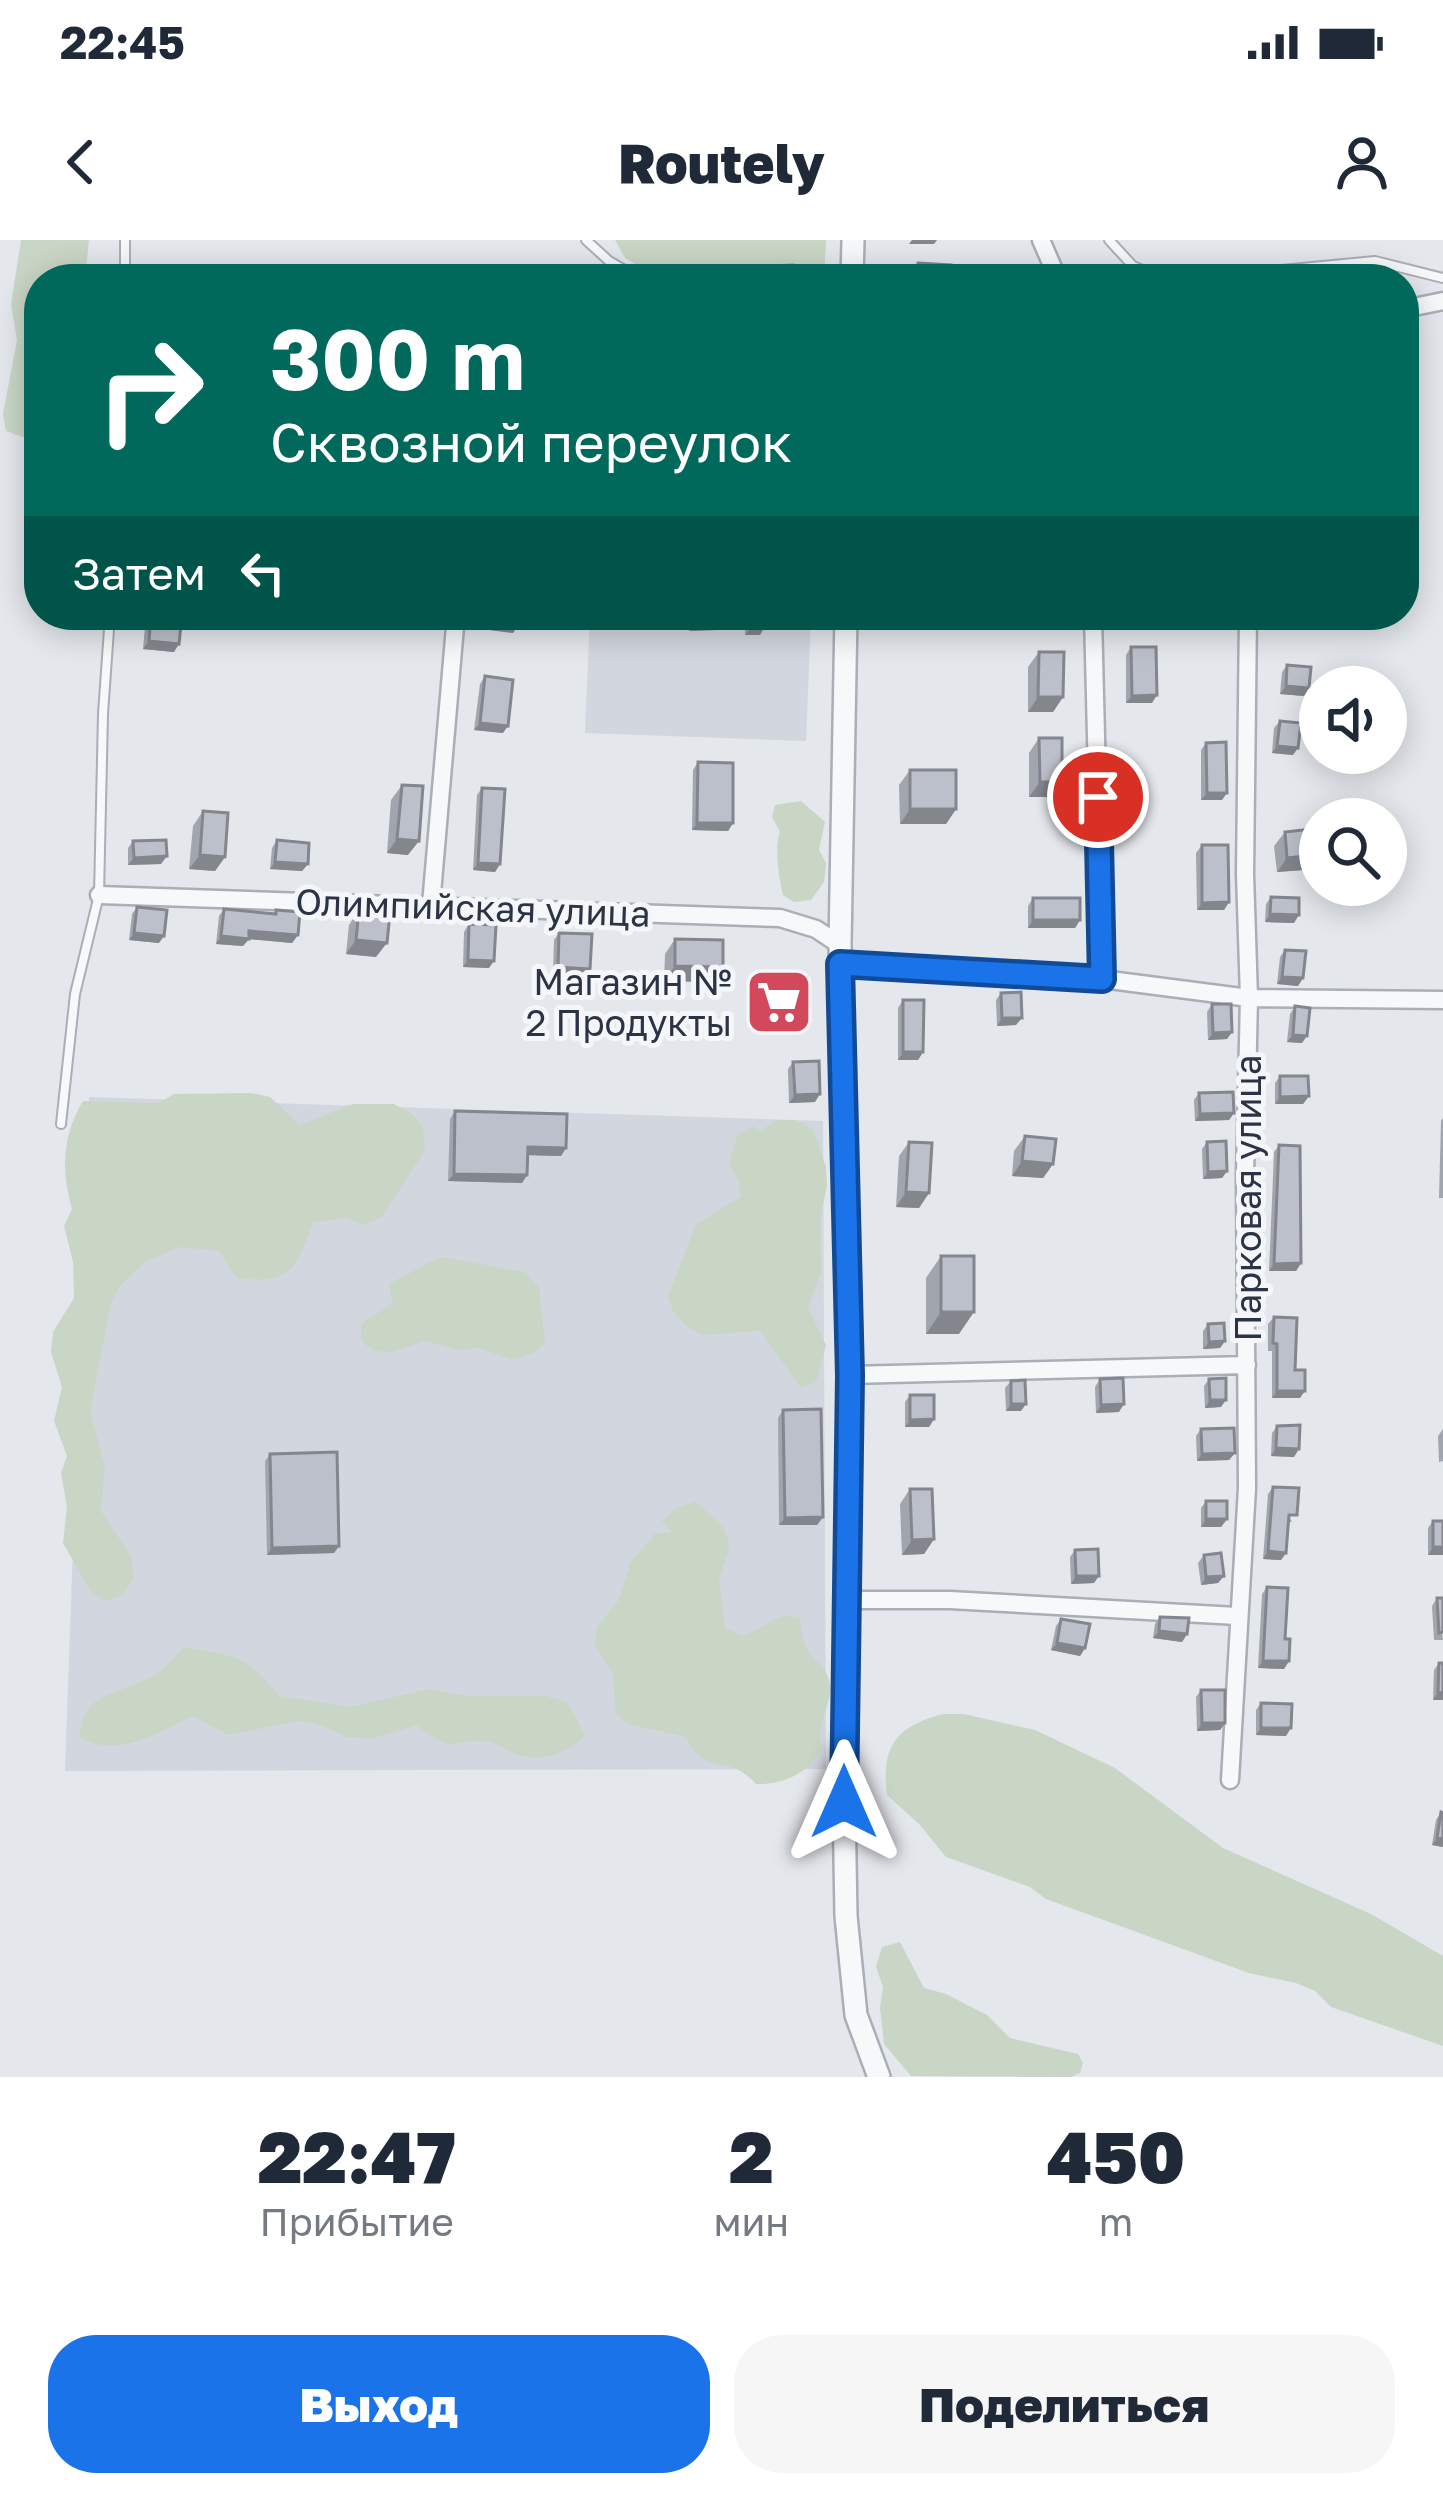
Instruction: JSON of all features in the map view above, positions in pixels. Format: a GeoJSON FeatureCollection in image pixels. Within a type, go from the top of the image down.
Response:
{"type":"FeatureCollection","features":[{"type":"Feature","properties":{"kind":"street"},"geometry":{"type":"LineString","coordinates":[[431,905],[455,630]]}},
{"type":"Feature","properties":{"kind":"street"},"geometry":{"type":"LineString","coordinates":[[846,630],[840,955],[850,1376],[845,1600],[848,1963],[856,2015],[879,2077]]}},
{"type":"Feature","properties":{"kind":"street"},"geometry":{"type":"LineString","coordinates":[[1093,630],[1102,979]]}},
{"type":"Feature","properties":{"kind":"street","name":"Парковая улица"},"geometry":{"type":"LineString","coordinates":[[1230,1780],[1247,1489],[1248,630]]}},
{"type":"Feature","properties":{"kind":"street","name":"Олимпийская улица"},"geometry":{"type":"LineString","coordinates":[[99,895],[780,918],[816,929],[840,955]]}},
{"type":"Feature","properties":{"kind":"street"},"geometry":{"type":"LineString","coordinates":[[840,955],[1249,998],[1443,1000]]}},
{"type":"Feature","properties":{"kind":"street"},"geometry":{"type":"LineString","coordinates":[[850,1376],[1247,1365]]}},
{"type":"Feature","properties":{"kind":"street"},"geometry":{"type":"LineString","coordinates":[[845,1600],[950,1600],[1237,1616]]}},
{"type":"Feature","properties":{"kind":"lane"},"geometry":{"type":"LineString","coordinates":[[586,240],[614,264]]}},
{"type":"Feature","properties":{"kind":"lane"},"geometry":{"type":"LineString","coordinates":[[1109,240],[1131,264]]}},
{"type":"Feature","properties":{"kind":"lane"},"geometry":{"type":"LineString","coordinates":[[1343,264],[1400,264]]}},
{"type":"Feature","properties":{"kind":"lane"},"geometry":{"type":"LineString","coordinates":[[61,1124],[75,994],[99,895],[109,630]]}},
{"type":"Feature","properties":{"kind":"shaded area"},"geometry":{"type":"Polygon","coordinates":[[[589,630],[810,630],[806,741],[585,733],[589,630]]]}},
{"type":"Feature","properties":{"kind":"shaded area"},"geometry":{"type":"Polygon","coordinates":[[[89,1097],[823,1121],[826,1769],[65,1771],[89,1097]]]}},
{"type":"Feature","properties":{"kind":"green space"},"geometry":{"type":"Polygon","coordinates":[[[21,240],[89,240],[87,264],[24,264],[24,438],[6,431],[3,414],[17,340],[11,304],[21,240]]]}},
{"type":"Feature","properties":{"kind":"green space"},"geometry":{"type":"Polygon","coordinates":[[[615,240],[826,240],[825,264],[635,264],[625,258],[615,240]]]}},
{"type":"Feature","properties":{"kind":"green space"},"geometry":{"type":"Polygon","coordinates":[[[801,801],[825,822],[819,850],[826,863],[824,882],[811,900],[794,902],[783,895],[777,854],[780,832],[772,817],[775,805],[801,801]]]}},
{"type":"Feature","properties":{"kind":"green space"},"geometry":{"type":"Polygon","coordinates":[[[174,1094],[270,1097],[300,1125],[353,1104],[394,1104],[423,1127],[425,1150],[382,1217],[362,1225],[347,1218],[313,1222],[296,1261],[281,1275],[237,1278],[219,1251],[180,1247],[146,1261],[121,1285],[111,1302],[90,1412],[105,1468],[101,1511],[131,1556],[133,1578],[123,1595],[105,1601],[91,1592],[63,1543],[67,1507],[61,1473],[67,1456],[54,1421],[62,1387],[51,1352],[53,1332],[74,1298],[73,1262],[64,1226],[72,1209],[65,1168],[67,1140],[83,1101],[158,1103],[174,1094]]]}},
{"type":"Feature","properties":{"kind":"green space"},"geometry":{"type":"Polygon","coordinates":[[[776,1120],[796,1120],[813,1130],[826,1167],[821,1271],[808,1308],[826,1345],[816,1382],[801,1388],[760,1331],[702,1335],[684,1324],[668,1296],[696,1224],[741,1197],[729,1165],[737,1136],[752,1126],[761,1131],[776,1120]]]}},
{"type":"Feature","properties":{"kind":"green space"},"geometry":{"type":"Polygon","coordinates":[[[440,1257],[525,1272],[539,1287],[545,1343],[514,1360],[479,1348],[460,1350],[426,1341],[393,1352],[374,1351],[361,1341],[361,1324],[393,1303],[389,1284],[440,1257]]]}},
{"type":"Feature","properties":{"kind":"green space"},"geometry":{"type":"Polygon","coordinates":[[[696,1502],[724,1528],[730,1546],[719,1580],[725,1628],[743,1636],[782,1616],[799,1617],[806,1647],[829,1680],[822,1748],[803,1771],[786,1780],[756,1784],[736,1769],[701,1757],[686,1737],[628,1724],[616,1714],[613,1674],[595,1645],[597,1627],[619,1600],[631,1561],[656,1533],[672,1532],[662,1521],[676,1508],[696,1502]]]}},
{"type":"Feature","properties":{"kind":"green space"},"geometry":{"type":"Polygon","coordinates":[[[184,1647],[248,1664],[279,1696],[350,1707],[430,1689],[468,1696],[547,1696],[568,1703],[585,1735],[562,1752],[534,1758],[489,1742],[440,1741],[417,1725],[370,1739],[297,1721],[228,1735],[193,1716],[122,1745],[108,1746],[80,1737],[82,1721],[96,1702],[156,1674],[184,1647]]]}},
{"type":"Feature","properties":{"kind":"green space"},"geometry":{"type":"Polygon","coordinates":[[[942,1714],[964,1714],[1035,1730],[1115,1768],[1223,1848],[1371,1914],[1443,1956],[1443,2046],[1331,2007],[1315,1991],[1296,1983],[1249,1973],[946,1857],[887,1795],[886,1778],[895,1741],[913,1725],[942,1714]]]}},
{"type":"Feature","properties":{"kind":"green space"},"geometry":{"type":"Polygon","coordinates":[[[900,1942],[924,1988],[987,2015],[1010,2038],[1078,2054],[1083,2063],[1080,2073],[1071,2077],[911,2076],[884,2044],[883,1987],[876,1967],[882,1947],[900,1942]]]}},
{"type":"Feature","properties":{"kind":"building"},"geometry":{"type":"Polygon","coordinates":[[[150,630],[180,630],[179,644],[149,641],[150,630]]]}},
{"type":"Feature","properties":{"kind":"building"},"geometry":{"type":"Polygon","coordinates":[[[1131,647],[1156,647],[1157,695],[1132,696],[1131,647]]]}},
{"type":"Feature","properties":{"kind":"building"},"geometry":{"type":"Polygon","coordinates":[[[1039,652],[1064,652],[1063,697],[1038,697],[1039,652]]]}},
{"type":"Feature","properties":{"kind":"building"},"geometry":{"type":"Polygon","coordinates":[[[1287,665],[1299,666],[1299,687],[1286,686],[1287,665]]]}},
{"type":"Feature","properties":{"kind":"building"},"geometry":{"type":"Polygon","coordinates":[[[485,676],[513,680],[508,726],[480,723],[485,676]]]}},
{"type":"Feature","properties":{"kind":"building"},"geometry":{"type":"Polygon","coordinates":[[[1280,721],[1299,723],[1298,748],[1277,746],[1280,721]]]}},
{"type":"Feature","properties":{"kind":"building"},"geometry":{"type":"Polygon","coordinates":[[[1039,738],[1062,738],[1062,782],[1040,782],[1039,738]]]}},
{"type":"Feature","properties":{"kind":"building"},"geometry":{"type":"Polygon","coordinates":[[[1226,742],[1227,793],[1207,793],[1206,743],[1226,742]]]}},
{"type":"Feature","properties":{"kind":"building"},"geometry":{"type":"Polygon","coordinates":[[[698,762],[733,763],[733,823],[697,823],[698,762]]]}},
{"type":"Feature","properties":{"kind":"building"},"geometry":{"type":"Polygon","coordinates":[[[910,770],[956,770],[956,809],[910,809],[910,770]]]}},
{"type":"Feature","properties":{"kind":"building"},"geometry":{"type":"Polygon","coordinates":[[[402,785],[423,786],[419,841],[397,839],[402,785]]]}},
{"type":"Feature","properties":{"kind":"building"},"geometry":{"type":"Polygon","coordinates":[[[482,788],[505,789],[500,864],[478,863],[482,788]]]}},
{"type":"Feature","properties":{"kind":"building"},"geometry":{"type":"Polygon","coordinates":[[[203,811],[228,813],[225,857],[200,855],[203,811]]]}},
{"type":"Feature","properties":{"kind":"building"},"geometry":{"type":"Polygon","coordinates":[[[1299,830],[1299,857],[1287,858],[1285,832],[1299,830]]]}},
{"type":"Feature","properties":{"kind":"building"},"geometry":{"type":"Polygon","coordinates":[[[166,840],[167,856],[134,858],[133,841],[166,840]]]}},
{"type":"Feature","properties":{"kind":"building"},"geometry":{"type":"Polygon","coordinates":[[[277,840],[309,843],[308,864],[275,862],[277,840]]]}},
{"type":"Feature","properties":{"kind":"building"},"geometry":{"type":"Polygon","coordinates":[[[1202,845],[1228,845],[1229,902],[1202,903],[1202,845]]]}},
{"type":"Feature","properties":{"kind":"building"},"geometry":{"type":"Polygon","coordinates":[[[1271,897],[1299,898],[1299,915],[1270,914],[1271,897]]]}},
{"type":"Feature","properties":{"kind":"building"},"geometry":{"type":"Polygon","coordinates":[[[1033,898],[1080,898],[1080,920],[1033,920],[1033,898]]]}},
{"type":"Feature","properties":{"kind":"building"},"geometry":{"type":"Polygon","coordinates":[[[137,907],[167,910],[164,936],[134,933],[137,907]]]}},
{"type":"Feature","properties":{"kind":"building"},"geometry":{"type":"Polygon","coordinates":[[[224,909],[300,912],[298,935],[249,931],[249,939],[221,936],[224,909]]]}},
{"type":"Feature","properties":{"kind":"building"},"geometry":{"type":"Polygon","coordinates":[[[359,910],[390,913],[387,943],[356,940],[359,910]]]}},
{"type":"Feature","properties":{"kind":"building"},"geometry":{"type":"Polygon","coordinates":[[[469,924],[496,925],[494,961],[468,960],[469,924]]]}},
{"type":"Feature","properties":{"kind":"building"},"geometry":{"type":"Polygon","coordinates":[[[559,933],[592,934],[590,969],[558,967],[559,933]]]}},
{"type":"Feature","properties":{"kind":"building"},"geometry":{"type":"Polygon","coordinates":[[[675,939],[723,940],[723,967],[675,966],[675,939]]]}},
{"type":"Feature","properties":{"kind":"building"},"geometry":{"type":"Polygon","coordinates":[[[1285,950],[1306,951],[1303,978],[1282,977],[1285,950]]]}},
{"type":"Feature","properties":{"kind":"building"},"geometry":{"type":"Polygon","coordinates":[[[760,978],[801,979],[800,1011],[759,1010],[760,978]]]}},
{"type":"Feature","properties":{"kind":"building"},"geometry":{"type":"Polygon","coordinates":[[[1021,992],[1022,1018],[1002,1018],[1001,993],[1021,992]]]}},
{"type":"Feature","properties":{"kind":"building"},"geometry":{"type":"Polygon","coordinates":[[[903,1000],[924,1000],[923,1052],[903,1052],[903,1000]]]}},
{"type":"Feature","properties":{"kind":"building"},"geometry":{"type":"Polygon","coordinates":[[[1212,1004],[1231,1004],[1232,1032],[1213,1033],[1212,1004]]]}},
{"type":"Feature","properties":{"kind":"building"},"geometry":{"type":"Polygon","coordinates":[[[1295,1006],[1310,1008],[1307,1036],[1293,1035],[1295,1006]]]}},
{"type":"Feature","properties":{"kind":"building"},"geometry":{"type":"Polygon","coordinates":[[[819,1061],[820,1094],[795,1095],[793,1062],[819,1061]]]}},
{"type":"Feature","properties":{"kind":"building"},"geometry":{"type":"Polygon","coordinates":[[[1280,1076],[1308,1076],[1309,1096],[1280,1097],[1280,1076]]]}},
{"type":"Feature","properties":{"kind":"building"},"geometry":{"type":"Polygon","coordinates":[[[1233,1092],[1234,1113],[1200,1114],[1199,1093],[1233,1092]]]}},
{"type":"Feature","properties":{"kind":"building"},"geometry":{"type":"Polygon","coordinates":[[[455,1111],[567,1114],[566,1148],[528,1147],[527,1175],[454,1174],[455,1111]]]}},
{"type":"Feature","properties":{"kind":"building"},"geometry":{"type":"Polygon","coordinates":[[[1025,1136],[1056,1139],[1053,1164],[1022,1161],[1025,1136]]]}},
{"type":"Feature","properties":{"kind":"building"},"geometry":{"type":"Polygon","coordinates":[[[1226,1141],[1227,1171],[1208,1172],[1207,1142],[1226,1141]]]}},
{"type":"Feature","properties":{"kind":"building"},"geometry":{"type":"Polygon","coordinates":[[[909,1142],[932,1143],[929,1193],[906,1192],[909,1142]]]}},
{"type":"Feature","properties":{"kind":"building"},"geometry":{"type":"Polygon","coordinates":[[[1279,1145],[1300,1146],[1301,1263],[1274,1264],[1279,1145]]]}},
{"type":"Feature","properties":{"kind":"building"},"geometry":{"type":"Polygon","coordinates":[[[941,1256],[974,1256],[974,1312],[941,1312],[941,1256]]]}},
{"type":"Feature","properties":{"kind":"building"},"geometry":{"type":"Polygon","coordinates":[[[1274,1317],[1297,1318],[1295,1370],[1305,1370],[1305,1391],[1277,1391],[1274,1317]]]}},
{"type":"Feature","properties":{"kind":"building"},"geometry":{"type":"Polygon","coordinates":[[[1224,1323],[1225,1341],[1209,1342],[1208,1324],[1224,1323]]]}},
{"type":"Feature","properties":{"kind":"building"},"geometry":{"type":"Polygon","coordinates":[[[1123,1378],[1124,1404],[1101,1405],[1100,1379],[1123,1378]]]}},
{"type":"Feature","properties":{"kind":"building"},"geometry":{"type":"Polygon","coordinates":[[[1226,1378],[1226,1400],[1210,1400],[1209,1379],[1226,1378]]]}},
{"type":"Feature","properties":{"kind":"building"},"geometry":{"type":"Polygon","coordinates":[[[1025,1380],[1026,1404],[1011,1404],[1011,1381],[1025,1380]]]}},
{"type":"Feature","properties":{"kind":"building"},"geometry":{"type":"Polygon","coordinates":[[[910,1395],[934,1395],[934,1419],[910,1420],[910,1395]]]}},
{"type":"Feature","properties":{"kind":"building"},"geometry":{"type":"Polygon","coordinates":[[[821,1409],[823,1517],[785,1518],[783,1410],[821,1409]]]}},
{"type":"Feature","properties":{"kind":"building"},"geometry":{"type":"Polygon","coordinates":[[[1300,1425],[1299,1449],[1276,1448],[1277,1426],[1300,1425]]]}},
{"type":"Feature","properties":{"kind":"building"},"geometry":{"type":"Polygon","coordinates":[[[1234,1428],[1235,1453],[1202,1454],[1201,1429],[1234,1428]]]}},
{"type":"Feature","properties":{"kind":"building"},"geometry":{"type":"Polygon","coordinates":[[[337,1452],[339,1546],[272,1548],[270,1454],[337,1452]]]}},
{"type":"Feature","properties":{"kind":"building"},"geometry":{"type":"Polygon","coordinates":[[[1273,1487],[1299,1488],[1297,1515],[1289,1515],[1286,1553],[1268,1551],[1273,1487]]]}},
{"type":"Feature","properties":{"kind":"building"},"geometry":{"type":"Polygon","coordinates":[[[910,1489],[932,1489],[934,1539],[912,1540],[910,1489]]]}},
{"type":"Feature","properties":{"kind":"building"},"geometry":{"type":"Polygon","coordinates":[[[1206,1501],[1227,1501],[1227,1519],[1206,1519],[1206,1501]]]}},
{"type":"Feature","properties":{"kind":"building"},"geometry":{"type":"Polygon","coordinates":[[[1433,1521],[1443,1521],[1443,1547],[1433,1547],[1433,1521]]]}},
{"type":"Feature","properties":{"kind":"building"},"geometry":{"type":"Polygon","coordinates":[[[1098,1549],[1099,1576],[1076,1576],[1075,1550],[1098,1549]]]}},
{"type":"Feature","properties":{"kind":"building"},"geometry":{"type":"Polygon","coordinates":[[[1221,1553],[1224,1576],[1206,1577],[1204,1555],[1221,1553]]]}},
{"type":"Feature","properties":{"kind":"building"},"geometry":{"type":"Polygon","coordinates":[[[1267,1587],[1288,1588],[1285,1639],[1290,1639],[1289,1661],[1263,1661],[1267,1587]]]}},
{"type":"Feature","properties":{"kind":"building"},"geometry":{"type":"Polygon","coordinates":[[[1437,1598],[1443,1598],[1443,1632],[1439,1633],[1437,1598]]]}},
{"type":"Feature","properties":{"kind":"building"},"geometry":{"type":"Polygon","coordinates":[[[1160,1617],[1189,1618],[1187,1634],[1159,1631],[1160,1617]]]}},
{"type":"Feature","properties":{"kind":"building"},"geometry":{"type":"Polygon","coordinates":[[[1061,1619],[1090,1624],[1085,1648],[1057,1643],[1061,1619]]]}},
{"type":"Feature","properties":{"kind":"building"},"geometry":{"type":"Polygon","coordinates":[[[1439,1663],[1443,1663],[1443,1693],[1438,1692],[1439,1663]]]}},
{"type":"Feature","properties":{"kind":"building"},"geometry":{"type":"Polygon","coordinates":[[[1201,1690],[1225,1690],[1225,1723],[1202,1723],[1201,1690]]]}},
{"type":"Feature","properties":{"kind":"building"},"geometry":{"type":"Polygon","coordinates":[[[1261,1703],[1292,1704],[1291,1728],[1261,1728],[1261,1703]]]}},
{"type":"Feature","properties":{"kind":"building"},"geometry":{"type":"Polygon","coordinates":[[[1443,1813],[1443,1839],[1437,1838],[1443,1813]]]}},
{"type":"Feature","properties":{"kind":"place","name":"Магазин № 2 Продукты"},"geometry":{"type":"Point","coordinates":[779,1002]}},
{"type":"Feature","properties":{"kind":"route"},"geometry":{"type":"LineString","coordinates":[[844,1802],[850,1376],[840,964],[1102,979],[1098,797]]}}]}
